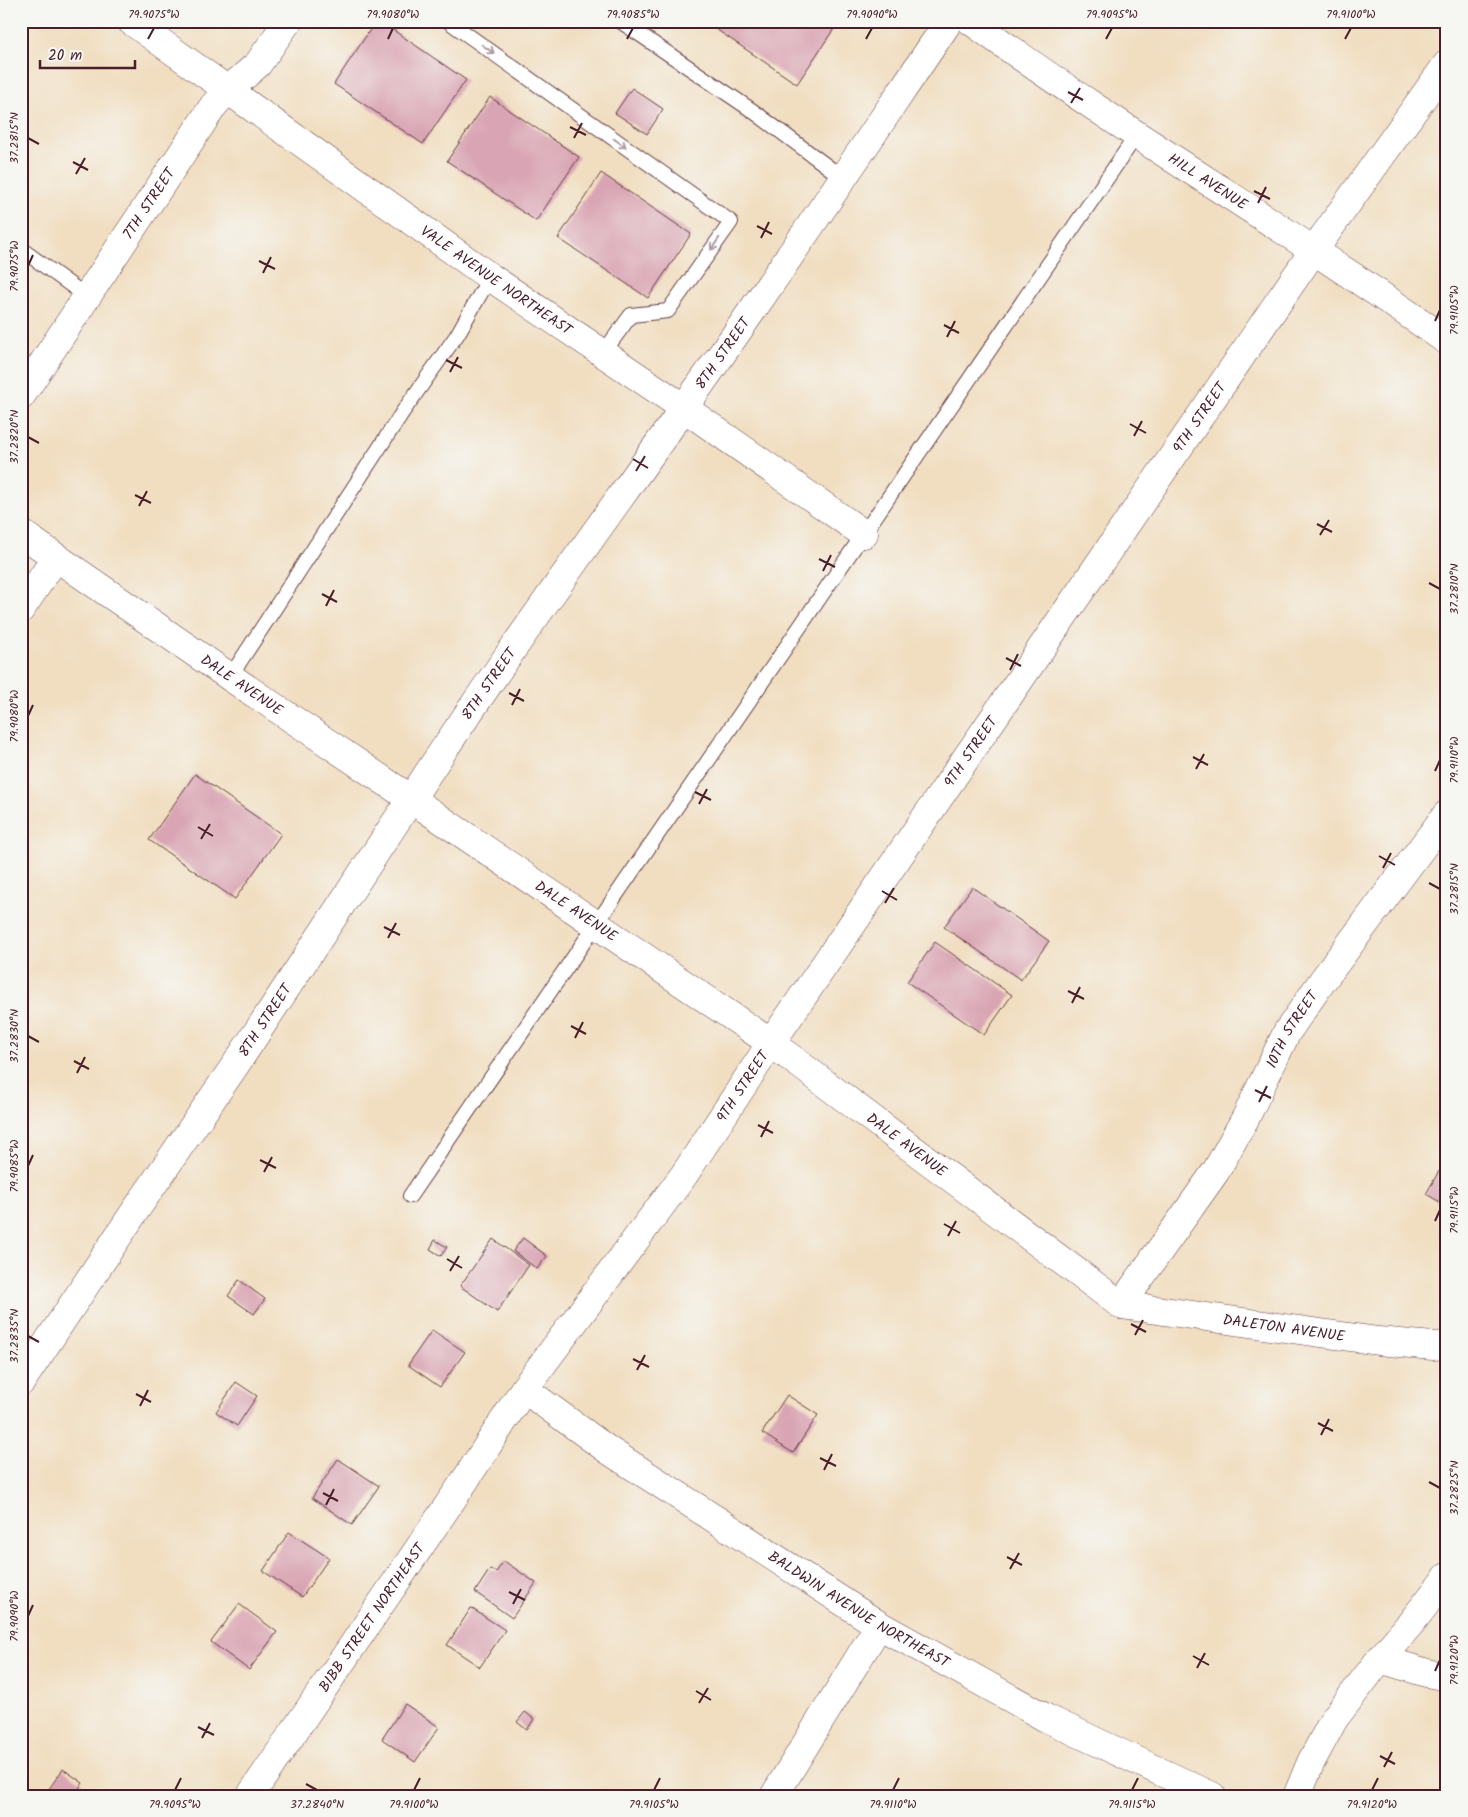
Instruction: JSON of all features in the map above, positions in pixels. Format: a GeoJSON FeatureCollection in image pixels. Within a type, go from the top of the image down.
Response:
{"type":"FeatureCollection","features":[{"type":"Feature","properties":{"kind":"street","name":"VALE AVENUE NORTHEAST"},"geometry":{"type":"LineString","coordinates":[[131,21],[490,277],[684,408],[864,534]]}},
{"type":"Feature","properties":{"kind":"street","name":"7TH STREET"},"geometry":{"type":"LineString","coordinates":[[21,396],[214,105],[258,64],[288,21]]}},
{"type":"Feature","properties":{"kind":"street","name":"8TH STREET"},"geometry":{"type":"LineString","coordinates":[[21,1382],[236,1064],[452,737],[573,562],[684,408],[949,21]]}},
{"type":"Feature","properties":{"kind":"street","name":"HILL AVENUE"},"geometry":{"type":"LineString","coordinates":[[971,21],[1136,136],[1375,290],[1447,341]]}},
{"type":"Feature","properties":{"kind":"street","name":"9TH STREET"},"geometry":{"type":"LineString","coordinates":[[494,1438],[524,1389],[684,1175],[771,1043],[1314,250],[1447,64]]}},
{"type":"Feature","properties":{"kind":"street","name":"DALE AVENUE"},"geometry":{"type":"LineString","coordinates":[[21,533],[596,926],[771,1043],[1121,1305]]}},
{"type":"Feature","properties":{"kind":"street"},"geometry":{"type":"LineString","coordinates":[[21,609],[56,557]]}},
{"type":"Feature","properties":{"kind":"street","name":"10TH STREET"},"geometry":{"type":"LineString","coordinates":[[1121,1305],[1216,1171],[1246,1117],[1287,1032],[1323,980],[1447,814]]}},
{"type":"Feature","properties":{"kind":"street","name":"DALETON AVENUE"},"geometry":{"type":"LineString","coordinates":[[1121,1305],[1378,1341],[1433,1346],[1447,1345]]}},
{"type":"Feature","properties":{"kind":"street","name":"BALDWIN AVENUE NORTHEAST"},"geometry":{"type":"LineString","coordinates":[[524,1389],[608,1450],[878,1625],[1046,1718],[1212,1796]]}},
{"type":"Feature","properties":{"kind":"street","name":"BIBB STREET NORTHEAST"},"geometry":{"type":"LineString","coordinates":[[250,1796],[494,1438]]}},
{"type":"Feature","properties":{"kind":"street"},"geometry":{"type":"LineString","coordinates":[[1297,1796],[1311,1762],[1334,1719],[1447,1577]]}},
{"type":"Feature","properties":{"kind":"street"},"geometry":{"type":"LineString","coordinates":[[774,1796],[878,1625]]}},
{"type":"Feature","properties":{"kind":"street"},"geometry":{"type":"LineString","coordinates":[[1380,1659],[1427,1674],[1447,1677]]}},
{"type":"Feature","properties":{"kind":"lane"},"geometry":{"type":"LineString","coordinates":[[448,21],[731,222],[668,310],[631,315],[603,353]]}},
{"type":"Feature","properties":{"kind":"lane"},"geometry":{"type":"LineString","coordinates":[[620,21],[753,111],[843,178]]}},
{"type":"Feature","properties":{"kind":"lane"},"geometry":{"type":"LineString","coordinates":[[410,1196],[1136,136]]}},
{"type":"Feature","properties":{"kind":"lane"},"geometry":{"type":"LineString","coordinates":[[21,248],[86,296]]}},
{"type":"Feature","properties":{"kind":"lane"},"geometry":{"type":"LineString","coordinates":[[230,677],[402,413],[457,335],[490,277]]}},
{"type":"Feature","properties":{"kind":"building"},"geometry":{"type":"Polygon","coordinates":[[[376,21],[380,21],[466,80],[423,144],[334,84],[376,21]]]}},
{"type":"Feature","properties":{"kind":"building"},"geometry":{"type":"Polygon","coordinates":[[[709,21],[839,21],[797,84],[707,23],[709,21]]]}},
{"type":"Feature","properties":{"kind":"building"},"geometry":{"type":"Polygon","coordinates":[[[632,88],[663,109],[647,134],[615,113],[632,88]]]}},
{"type":"Feature","properties":{"kind":"building"},"geometry":{"type":"Polygon","coordinates":[[[490,97],[579,157],[536,221],[447,161],[490,97]]]}},
{"type":"Feature","properties":{"kind":"building"},"geometry":{"type":"Polygon","coordinates":[[[601,173],[691,234],[648,298],[558,238],[601,173]]]}},
{"type":"Feature","properties":{"kind":"building"},"geometry":{"type":"Polygon","coordinates":[[[195,774],[281,834],[235,899],[149,840],[195,774]]]}},
{"type":"Feature","properties":{"kind":"building"},"geometry":{"type":"Polygon","coordinates":[[[972,887],[1049,941],[1021,980],[944,927],[972,887]]]}},
{"type":"Feature","properties":{"kind":"building"},"geometry":{"type":"Polygon","coordinates":[[[935,942],[1012,995],[984,1035],[907,982],[935,942]]]}},
{"type":"Feature","properties":{"kind":"building"},"geometry":{"type":"Polygon","coordinates":[[[1439,1171],[1447,1176],[1447,1206],[1426,1194],[1439,1171]]]}},
{"type":"Feature","properties":{"kind":"building"},"geometry":{"type":"Polygon","coordinates":[[[523,1238],[547,1256],[537,1269],[513,1251],[523,1238]]]}},
{"type":"Feature","properties":{"kind":"building"},"geometry":{"type":"Polygon","coordinates":[[[493,1239],[529,1265],[497,1312],[460,1286],[493,1239]]]}},
{"type":"Feature","properties":{"kind":"building"},"geometry":{"type":"Polygon","coordinates":[[[435,1240],[447,1247],[441,1256],[430,1249],[435,1240]]]}},
{"type":"Feature","properties":{"kind":"building"},"geometry":{"type":"Polygon","coordinates":[[[239,1280],[265,1299],[254,1314],[228,1296],[239,1280]]]}},
{"type":"Feature","properties":{"kind":"building"},"geometry":{"type":"Polygon","coordinates":[[[432,1330],[465,1352],[440,1387],[408,1365],[432,1330]]]}},
{"type":"Feature","properties":{"kind":"building"},"geometry":{"type":"Polygon","coordinates":[[[236,1382],[257,1396],[237,1426],[216,1412],[236,1382]]]}},
{"type":"Feature","properties":{"kind":"building"},"geometry":{"type":"Polygon","coordinates":[[[787,1395],[818,1415],[793,1453],[762,1433],[787,1395]]]}},
{"type":"Feature","properties":{"kind":"building"},"geometry":{"type":"Polygon","coordinates":[[[338,1459],[379,1486],[352,1525],[312,1498],[338,1459]]]}},
{"type":"Feature","properties":{"kind":"building"},"geometry":{"type":"Polygon","coordinates":[[[289,1532],[329,1558],[302,1597],[263,1571],[289,1532]]]}},
{"type":"Feature","properties":{"kind":"building"},"geometry":{"type":"Polygon","coordinates":[[[504,1561],[536,1583],[512,1618],[475,1592],[490,1569],[496,1572],[504,1561]]]}},
{"type":"Feature","properties":{"kind":"building"},"geometry":{"type":"Polygon","coordinates":[[[239,1604],[277,1632],[249,1670],[211,1642],[239,1604]]]}},
{"type":"Feature","properties":{"kind":"building"},"geometry":{"type":"Polygon","coordinates":[[[471,1608],[505,1630],[480,1667],[447,1645],[471,1608]]]}},
{"type":"Feature","properties":{"kind":"building"},"geometry":{"type":"Polygon","coordinates":[[[405,1704],[439,1727],[415,1762],[382,1739],[405,1704]]]}},
{"type":"Feature","properties":{"kind":"building"},"geometry":{"type":"Polygon","coordinates":[[[525,1712],[534,1719],[527,1730],[517,1722],[525,1712]]]}},
{"type":"Feature","properties":{"kind":"building"},"geometry":{"type":"Polygon","coordinates":[[[63,1769],[83,1783],[73,1796],[44,1796],[63,1769]]]}}]}
